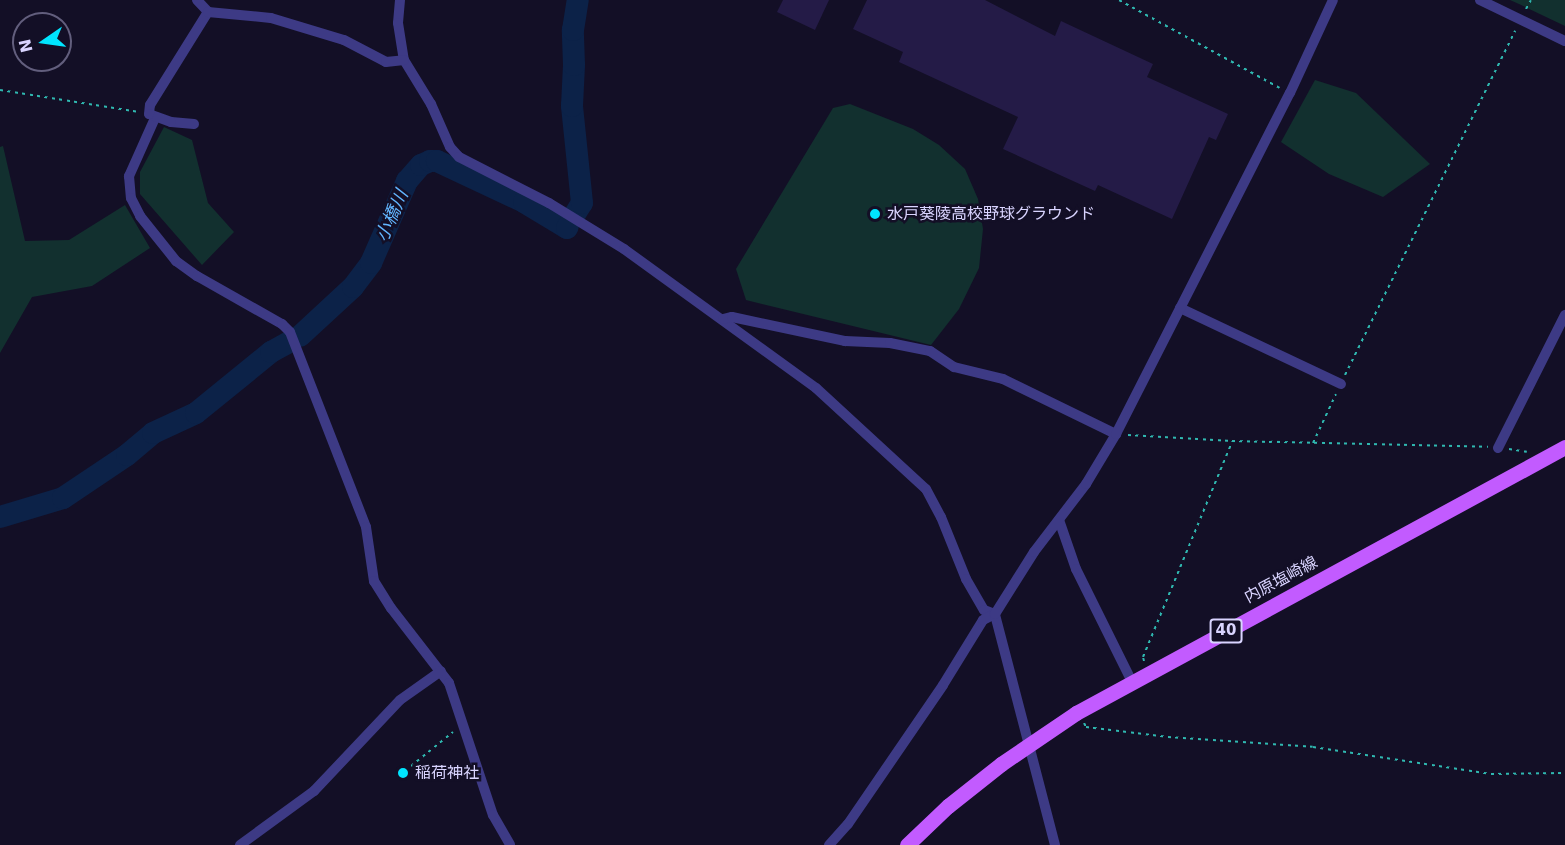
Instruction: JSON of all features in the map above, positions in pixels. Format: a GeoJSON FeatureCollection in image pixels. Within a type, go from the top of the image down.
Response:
{"type":"FeatureCollection","features":[{"type":"Feature","properties":{"kind":"main road","name":"内原塩崎線"},"geometry":{"type":"LineString","coordinates":[[907,845],[948,807],[1028,745],[1076,713],[1565,447]]}},
{"type":"Feature","properties":{"kind":"street"},"geometry":{"type":"LineString","coordinates":[[197,0],[208,12],[271,18],[344,40],[386,62],[404,60]]}},
{"type":"Feature","properties":{"kind":"street"},"geometry":{"type":"LineString","coordinates":[[400,0],[398,23],[404,60],[431,104],[450,147],[459,157],[549,203],[624,249],[816,388],[926,489],[941,517],[966,579],[984,610],[995,614]]}},
{"type":"Feature","properties":{"kind":"street"},"geometry":{"type":"LineString","coordinates":[[829,845],[848,824],[943,685],[983,620],[995,614],[1034,552],[1086,484],[1116,434],[1290,93],[1333,0]]}},
{"type":"Feature","properties":{"kind":"street"},"geometry":{"type":"LineString","coordinates":[[1480,0],[1565,41]]}},
{"type":"Feature","properties":{"kind":"street"},"geometry":{"type":"LineString","coordinates":[[208,12],[150,105],[152,116],[129,176],[128,191],[140,216],[176,261],[197,276],[282,324],[290,332],[366,527],[375,581],[391,608],[449,683],[493,815],[510,845]]}},
{"type":"Feature","properties":{"kind":"street"},"geometry":{"type":"LineString","coordinates":[[152,116],[194,124]]}},
{"type":"Feature","properties":{"kind":"street"},"geometry":{"type":"LineString","coordinates":[[1180,309],[1341,384]]}},
{"type":"Feature","properties":{"kind":"street"},"geometry":{"type":"LineString","coordinates":[[1498,448],[1565,315]]}},
{"type":"Feature","properties":{"kind":"street"},"geometry":{"type":"LineString","coordinates":[[723,320],[732,317],[845,341],[890,343],[930,351],[954,367],[1003,379],[1116,434]]}},
{"type":"Feature","properties":{"kind":"street"},"geometry":{"type":"LineString","coordinates":[[1059,520],[1076,569],[1132,682]]}},
{"type":"Feature","properties":{"kind":"street"},"geometry":{"type":"LineString","coordinates":[[995,614],[1055,845]]}},
{"type":"Feature","properties":{"kind":"street"},"geometry":{"type":"LineString","coordinates":[[240,845],[314,791],[400,700],[441,671]]}},
{"type":"Feature","properties":{"kind":"path"},"geometry":{"type":"LineString","coordinates":[[1119,0],[1290,93]]}},
{"type":"Feature","properties":{"kind":"path"},"geometry":{"type":"LineString","coordinates":[[1312,443],[1521,19]]}},
{"type":"Feature","properties":{"kind":"path"},"geometry":{"type":"LineString","coordinates":[[0,90],[152,116]]}},
{"type":"Feature","properties":{"kind":"path"},"geometry":{"type":"LineString","coordinates":[[1116,434],[1232,441],[1498,448],[1529,452],[1537,462]]}},
{"type":"Feature","properties":{"kind":"path"},"geometry":{"type":"LineString","coordinates":[[1149,672],[1143,657],[1232,441]]}},
{"type":"Feature","properties":{"kind":"path"},"geometry":{"type":"LineString","coordinates":[[1076,713],[1086,727],[1168,737],[1313,747],[1491,774],[1565,773]]}},
{"type":"Feature","properties":{"kind":"path"},"geometry":{"type":"LineString","coordinates":[[411,766],[463,724]]}},
{"type":"Feature","properties":{"kind":"green space"},"geometry":{"type":"Polygon","coordinates":[[[1510,0],[1565,0],[1565,26],[1519,4],[1510,0]]]}},
{"type":"Feature","properties":{"kind":"green space"},"geometry":{"type":"Polygon","coordinates":[[[1315,80],[1356,93],[1430,164],[1383,197],[1329,174],[1281,142],[1315,80]]]}},
{"type":"Feature","properties":{"kind":"green space","name":"水戸葵陵高校野球グラウンド"},"geometry":{"type":"Polygon","coordinates":[[[850,104],[913,129],[939,145],[965,169],[978,199],[983,229],[979,268],[959,309],[931,345],[746,300],[736,269],[833,108],[850,104]]]}},
{"type":"Feature","properties":{"kind":"green space"},"geometry":{"type":"Polygon","coordinates":[[[164,127],[192,140],[208,203],[234,232],[202,265],[140,194],[140,172],[164,127]]]}},
{"type":"Feature","properties":{"kind":"green space"},"geometry":{"type":"Polygon","coordinates":[[[3,146],[25,241],[69,240],[125,205],[150,248],[92,286],[32,297],[0,353],[0,147],[3,146]]]}},
{"type":"Feature","properties":{"kind":"building"},"geometry":{"type":"Polygon","coordinates":[[[783,0],[829,0],[815,30],[777,12],[783,0]]]}},
{"type":"Feature","properties":{"kind":"building"},"geometry":{"type":"Polygon","coordinates":[[[867,0],[985,0],[1055,36],[1061,21],[1153,64],[1147,77],[1228,114],[1216,140],[1209,137],[1172,219],[1098,185],[1095,191],[1003,149],[1018,117],[899,62],[903,52],[853,29],[867,0]]]}},
{"type":"Feature","properties":{"kind":"waterway","name":"小橋川"},"geometry":{"type":"LineString","coordinates":[[575,214],[582,203],[572,106],[573,30],[578,0]]}},
{"type":"Feature","properties":{"kind":"waterway","name":"小橋川"},"geometry":{"type":"LineString","coordinates":[[300,336],[353,287],[371,263],[407,181],[421,165],[430,161],[437,161],[524,202],[567,228],[568,226]]}},
{"type":"Feature","properties":{"kind":"waterway","name":"小橋川"},"geometry":{"type":"LineString","coordinates":[[0,517],[63,498],[127,455],[153,433],[196,413],[271,352],[287,343]]}},
{"type":"Feature","properties":{"kind":"place","name":"水戸葵陵高校野球グラウンド"},"geometry":{"type":"Point","coordinates":[875,214]}},
{"type":"Feature","properties":{"kind":"place","name":"稲荷神社"},"geometry":{"type":"Point","coordinates":[403,773]}}]}
